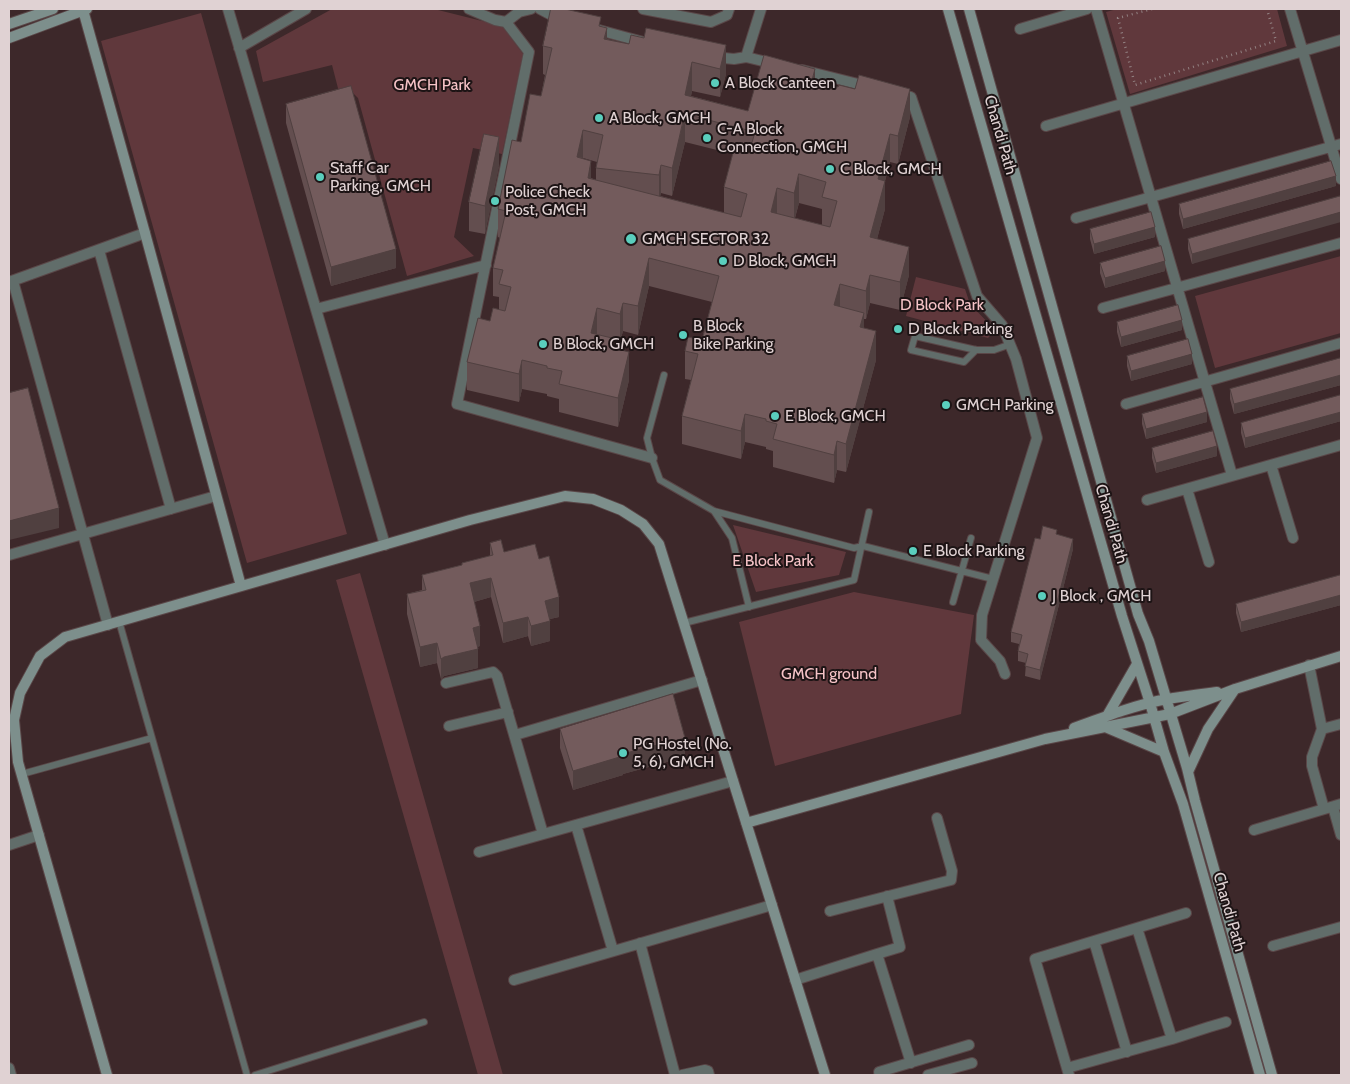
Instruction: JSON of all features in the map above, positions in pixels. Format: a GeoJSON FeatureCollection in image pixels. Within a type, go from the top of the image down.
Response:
{"type":"FeatureCollection","features":[{"type":"Feature","properties":{"kind":"street"},"geometry":{"type":"LineString","coordinates":[[9,24],[53,9]]}},
{"type":"Feature","properties":{"kind":"street"},"geometry":{"type":"LineString","coordinates":[[9,38],[85,9],[242,586]]}},
{"type":"Feature","properties":{"kind":"street"},"geometry":{"type":"LineString","coordinates":[[228,9],[385,544]]}},
{"type":"Feature","properties":{"kind":"street"},"geometry":{"type":"LineString","coordinates":[[239,48],[306,9]]}},
{"type":"Feature","properties":{"kind":"street"},"geometry":{"type":"LineString","coordinates":[[469,9],[495,20],[506,22],[529,52],[457,404],[652,458]]}},
{"type":"Feature","properties":{"kind":"street"},"geometry":{"type":"LineString","coordinates":[[506,22],[519,12],[531,9]]}},
{"type":"Feature","properties":{"kind":"street"},"geometry":{"type":"LineString","coordinates":[[540,9],[561,20],[570,22]]}},
{"type":"Feature","properties":{"kind":"street"},"geometry":{"type":"LineString","coordinates":[[643,9],[711,22],[727,15],[729,9]]}},
{"type":"Feature","properties":{"kind":"street"},"geometry":{"type":"LineString","coordinates":[[746,57],[761,9]]}},
{"type":"Feature","properties":{"kind":"street","name":"Chandi Path"},"geometry":{"type":"LineString","coordinates":[[948,9],[1119,606],[1164,752],[1183,804],[1260,1075]]}},
{"type":"Feature","properties":{"kind":"street","name":"Chandi Path"},"geometry":{"type":"LineString","coordinates":[[969,9],[1138,614],[1149,641],[1188,772],[1272,1075]]}},
{"type":"Feature","properties":{"kind":"street"},"geometry":{"type":"LineString","coordinates":[[1020,30],[1087,9]]}},
{"type":"Feature","properties":{"kind":"street"},"geometry":{"type":"LineString","coordinates":[[1096,9],[1232,475]]}},
{"type":"Feature","properties":{"kind":"street"},"geometry":{"type":"LineString","coordinates":[[1290,9],[1336,145],[1341,179]]}},
{"type":"Feature","properties":{"kind":"street"},"geometry":{"type":"LineString","coordinates":[[589,27],[656,46]]}},
{"type":"Feature","properties":{"kind":"street"},"geometry":{"type":"LineString","coordinates":[[1046,126],[1341,40]]}},
{"type":"Feature","properties":{"kind":"street"},"geometry":{"type":"LineString","coordinates":[[705,56],[734,59],[746,57],[911,97],[977,296],[1002,325],[1011,344],[1037,438],[982,615],[981,640],[1000,661],[1005,674]]}},
{"type":"Feature","properties":{"kind":"street"},"geometry":{"type":"LineString","coordinates":[[1076,218],[1336,145]]}},
{"type":"Feature","properties":{"kind":"street"},"geometry":{"type":"LineString","coordinates":[[108,625],[11,282],[145,232]]}},
{"type":"Feature","properties":{"kind":"street"},"geometry":{"type":"LineString","coordinates":[[1103,308],[1341,243]]}},
{"type":"Feature","properties":{"kind":"street"},"geometry":{"type":"LineString","coordinates":[[99,250],[171,508]]}},
{"type":"Feature","properties":{"kind":"street"},"geometry":{"type":"LineString","coordinates":[[316,309],[486,265]]}},
{"type":"Feature","properties":{"kind":"street"},"geometry":{"type":"LineString","coordinates":[[1126,404],[1341,343]]}},
{"type":"Feature","properties":{"kind":"street"},"geometry":{"type":"LineString","coordinates":[[1147,500],[1341,445]]}},
{"type":"Feature","properties":{"kind":"street"},"geometry":{"type":"LineString","coordinates":[[1271,465],[1293,538]]}},
{"type":"Feature","properties":{"kind":"street"},"geometry":{"type":"LineString","coordinates":[[1187,489],[1209,562]]}},
{"type":"Feature","properties":{"kind":"street"},"geometry":{"type":"LineString","coordinates":[[9,555],[216,496]]}},
{"type":"Feature","properties":{"kind":"street"},"geometry":{"type":"LineString","coordinates":[[107,1075],[18,762],[14,720],[20,693],[40,656],[65,637],[470,520],[565,496],[593,500],[622,510],[643,524],[659,544],[825,1075]]}},
{"type":"Feature","properties":{"kind":"street"},"geometry":{"type":"LineString","coordinates":[[746,823],[1045,739],[1170,714],[1309,665],[1341,656]]}},
{"type":"Feature","properties":{"kind":"street"},"geometry":{"type":"LineString","coordinates":[[1106,716],[1137,664]]}},
{"type":"Feature","properties":{"kind":"street"},"geometry":{"type":"LineString","coordinates":[[1309,665],[1322,729],[1312,757],[1312,766],[1333,807],[1341,835]]}},
{"type":"Feature","properties":{"kind":"street"},"geometry":{"type":"LineString","coordinates":[[446,683],[493,672],[497,676],[544,834]]}},
{"type":"Feature","properties":{"kind":"street"},"geometry":{"type":"LineString","coordinates":[[515,735],[702,680]]}},
{"type":"Feature","properties":{"kind":"street"},"geometry":{"type":"LineString","coordinates":[[1045,739],[1106,716],[1150,703],[1166,699],[1236,690]]}},
{"type":"Feature","properties":{"kind":"street"},"geometry":{"type":"LineString","coordinates":[[1188,772],[1208,729],[1236,690]]}},
{"type":"Feature","properties":{"kind":"street"},"geometry":{"type":"LineString","coordinates":[[449,726],[508,712]]}},
{"type":"Feature","properties":{"kind":"street"},"geometry":{"type":"LineString","coordinates":[[1322,729],[1341,724]]}},
{"type":"Feature","properties":{"kind":"street"},"geometry":{"type":"LineString","coordinates":[[1105,727],[1164,752]]}},
{"type":"Feature","properties":{"kind":"street"},"geometry":{"type":"LineString","coordinates":[[479,852],[733,781]]}},
{"type":"Feature","properties":{"kind":"street"},"geometry":{"type":"LineString","coordinates":[[1254,830],[1333,807]]}},
{"type":"Feature","properties":{"kind":"street"},"geometry":{"type":"LineString","coordinates":[[830,911],[951,880],[953,876],[952,871],[937,818]]}},
{"type":"Feature","properties":{"kind":"street"},"geometry":{"type":"LineString","coordinates":[[576,825],[613,951]]}},
{"type":"Feature","properties":{"kind":"street"},"geometry":{"type":"LineString","coordinates":[[9,845],[39,835]]}},
{"type":"Feature","properties":{"kind":"street"},"geometry":{"type":"LineString","coordinates":[[795,980],[900,947],[886,896]]}},
{"type":"Feature","properties":{"kind":"street"},"geometry":{"type":"LineString","coordinates":[[514,980],[772,905]]}},
{"type":"Feature","properties":{"kind":"street"},"geometry":{"type":"LineString","coordinates":[[1186,913],[1035,960],[1068,1072],[1226,1022]]}},
{"type":"Feature","properties":{"kind":"street"},"geometry":{"type":"LineString","coordinates":[[1273,946],[1341,927]]}},
{"type":"Feature","properties":{"kind":"street"},"geometry":{"type":"LineString","coordinates":[[1137,928],[1172,1039]]}},
{"type":"Feature","properties":{"kind":"street"},"geometry":{"type":"LineString","coordinates":[[1094,941],[1127,1052]]}},
{"type":"Feature","properties":{"kind":"street"},"geometry":{"type":"LineString","coordinates":[[640,944],[676,1075]]}},
{"type":"Feature","properties":{"kind":"street"},"geometry":{"type":"LineString","coordinates":[[877,954],[911,1063]]}},
{"type":"Feature","properties":{"kind":"street"},"geometry":{"type":"LineString","coordinates":[[879,1072],[969,1045]]}},
{"type":"Feature","properties":{"kind":"street"},"geometry":{"type":"LineString","coordinates":[[928,1075],[972,1063]]}},
{"type":"Feature","properties":{"kind":"street"},"geometry":{"type":"LineString","coordinates":[[9,1068],[11,1075]]}},
{"type":"Feature","properties":{"kind":"street"},"geometry":{"type":"LineString","coordinates":[[682,1075],[705,1070],[708,1071],[709,1075]]}},
{"type":"Feature","properties":{"kind":"lane"},"geometry":{"type":"LineString","coordinates":[[976,350],[964,362],[911,350],[915,336],[976,350],[994,350],[1011,344]]}},
{"type":"Feature","properties":{"kind":"lane"},"geometry":{"type":"LineString","coordinates":[[664,375],[647,438],[660,480],[714,511],[854,548],[863,546],[993,579]]}},
{"type":"Feature","properties":{"kind":"lane"},"geometry":{"type":"LineString","coordinates":[[714,511],[732,538],[749,607]]}},
{"type":"Feature","properties":{"kind":"lane"},"geometry":{"type":"LineString","coordinates":[[684,623],[854,580],[869,512]]}},
{"type":"Feature","properties":{"kind":"lane"},"geometry":{"type":"LineString","coordinates":[[953,602],[971,538]]}},
{"type":"Feature","properties":{"kind":"lane"},"geometry":{"type":"LineString","coordinates":[[120,622],[248,1075]]}},
{"type":"Feature","properties":{"kind":"lane"},"geometry":{"type":"LineString","coordinates":[[22,774],[152,738]]}},
{"type":"Feature","properties":{"kind":"lane"},"geometry":{"type":"LineString","coordinates":[[255,1075],[424,1022]]}},
{"type":"Feature","properties":{"kind":"path"},"geometry":{"type":"LineString","coordinates":[[1152,9],[1118,18],[1136,85],[1276,41],[1267,9]]}},
{"type":"Feature","properties":{"kind":"green space","name":"GMCH Park"},"geometry":{"type":"Polygon","coordinates":[[[332,9],[434,9],[502,26],[523,54],[502,154],[473,148],[454,237],[474,256],[407,276],[358,98],[353,93],[340,96],[332,65],[263,82],[256,51],[332,9]]]}},
{"type":"Feature","properties":{"kind":"green space"},"geometry":{"type":"Polygon","coordinates":[[[1117,9],[1277,9],[1287,46],[1130,94],[1106,12],[1117,9]]]}},
{"type":"Feature","properties":{"kind":"green space"},"geometry":{"type":"Polygon","coordinates":[[[201,13],[347,534],[247,563],[101,41],[201,13]]]}},
{"type":"Feature","properties":{"kind":"green space"},"geometry":{"type":"Polygon","coordinates":[[[1341,256],[1341,333],[1215,368],[1195,296],[1341,256]]]}},
{"type":"Feature","properties":{"kind":"green space","name":"D Block Park"},"geometry":{"type":"Polygon","coordinates":[[[916,277],[965,289],[970,304],[995,330],[988,338],[906,316],[916,277]]]}},
{"type":"Feature","properties":{"kind":"green space","name":"E Block Park"},"geometry":{"type":"Polygon","coordinates":[[[733,525],[846,552],[839,575],[756,592],[733,525]]]}},
{"type":"Feature","properties":{"kind":"green space"},"geometry":{"type":"Polygon","coordinates":[[[360,573],[503,1075],[478,1075],[336,580],[360,573]]]}},
{"type":"Feature","properties":{"kind":"green space","name":"GMCH ground"},"geometry":{"type":"Polygon","coordinates":[[[854,592],[974,615],[961,714],[775,766],[739,622],[854,592]]]}},
{"type":"Feature","properties":{"kind":"building"},"geometry":{"type":"Polygon","coordinates":[[[551,9],[565,9],[601,17],[599,26],[607,28],[604,39],[629,44],[631,35],[644,38],[646,28],[726,45],[720,69],[692,62],[685,95],[748,111],[764,55],[815,69],[812,80],[838,87],[839,85],[855,89],[859,75],[910,89],[898,136],[890,134],[878,179],[885,181],[870,237],[909,247],[900,282],[870,275],[866,291],[840,284],[834,305],[864,313],[860,327],[876,331],[846,444],[837,441],[834,455],[773,439],[777,424],[766,421],[766,419],[745,414],[741,431],[682,416],[698,354],[685,351],[688,337],[702,340],[719,276],[649,258],[638,306],[623,303],[620,314],[597,308],[591,333],[612,338],[609,347],[629,352],[618,398],[559,384],[562,371],[522,360],[519,374],[467,362],[478,318],[490,321],[493,308],[505,311],[511,287],[499,284],[503,270],[493,268],[506,211],[498,209],[512,140],[521,142],[530,94],[541,96],[552,48],[543,46],[551,9]],[[685,114],[672,168],[661,165],[659,175],[596,168],[603,135],[583,130],[577,157],[591,161],[588,178],[741,217],[747,194],[724,187],[734,149],[749,153],[755,132],[685,114]],[[799,174],[794,193],[777,188],[771,212],[830,227],[837,201],[822,197],[826,182],[799,174]]]}},
{"type":"Feature","properties":{"kind":"building"},"geometry":{"type":"Polygon","coordinates":[[[351,86],[396,249],[331,267],[286,104],[351,86]]]}},
{"type":"Feature","properties":{"kind":"building"},"geometry":{"type":"Polygon","coordinates":[[[484,134],[499,137],[485,206],[469,202],[484,134]]]}},
{"type":"Feature","properties":{"kind":"building"},"geometry":{"type":"Polygon","coordinates":[[[1331,161],[1336,176],[1183,219],[1179,204],[1331,161]]]}},
{"type":"Feature","properties":{"kind":"building"},"geometry":{"type":"Polygon","coordinates":[[[1341,196],[1341,212],[1192,254],[1188,239],[1341,196]]]}},
{"type":"Feature","properties":{"kind":"building"},"geometry":{"type":"Polygon","coordinates":[[[1151,212],[1155,227],[1094,244],[1090,229],[1151,212]]]}},
{"type":"Feature","properties":{"kind":"building"},"geometry":{"type":"Polygon","coordinates":[[[1161,246],[1165,261],[1105,278],[1100,263],[1161,246]]]}},
{"type":"Feature","properties":{"kind":"building"},"geometry":{"type":"Polygon","coordinates":[[[1178,305],[1182,320],[1121,337],[1117,322],[1178,305]]]}},
{"type":"Feature","properties":{"kind":"building"},"geometry":{"type":"Polygon","coordinates":[[[1188,339],[1192,354],[1131,371],[1127,356],[1188,339]]]}},
{"type":"Feature","properties":{"kind":"building"},"geometry":{"type":"Polygon","coordinates":[[[1341,358],[1341,375],[1234,404],[1230,389],[1341,358]]]}},
{"type":"Feature","properties":{"kind":"building"},"geometry":{"type":"Polygon","coordinates":[[[28,388],[59,508],[9,521],[9,393],[28,388]]]}},
{"type":"Feature","properties":{"kind":"building"},"geometry":{"type":"Polygon","coordinates":[[[1341,395],[1341,412],[1245,438],[1241,423],[1341,395]]]}},
{"type":"Feature","properties":{"kind":"building"},"geometry":{"type":"Polygon","coordinates":[[[1203,397],[1207,412],[1146,429],[1142,414],[1203,397]]]}},
{"type":"Feature","properties":{"kind":"building"},"geometry":{"type":"Polygon","coordinates":[[[1213,431],[1217,446],[1156,463],[1152,448],[1213,431]]]}},
{"type":"Feature","properties":{"kind":"building","name":"J Block , GMCH"},"geometry":{"type":"Polygon","coordinates":[[[1043,526],[1057,530],[1056,534],[1073,539],[1040,670],[1025,666],[1028,654],[1018,651],[1022,635],[1011,632],[1035,538],[1040,539],[1043,526]]]}},
{"type":"Feature","properties":{"kind":"building"},"geometry":{"type":"Polygon","coordinates":[[[501,540],[504,552],[535,544],[539,559],[549,556],[559,597],[545,601],[550,621],[531,626],[528,617],[503,623],[491,578],[470,583],[480,626],[473,628],[478,649],[441,659],[437,643],[420,647],[407,594],[426,590],[422,575],[493,555],[490,543],[501,540]]]}},
{"type":"Feature","properties":{"kind":"building"},"geometry":{"type":"Polygon","coordinates":[[[1341,575],[1341,595],[1241,622],[1236,604],[1341,575]]]}},
{"type":"Feature","properties":{"kind":"building"},"geometry":{"type":"Polygon","coordinates":[[[673,694],[685,738],[622,754],[623,756],[573,771],[560,729],[673,694]]]}},
{"type":"Feature","properties":{"kind":"place","name":"A Block Canteen"},"geometry":{"type":"Point","coordinates":[715,83]}},
{"type":"Feature","properties":{"kind":"place","name":"A Block, GMCH"},"geometry":{"type":"Point","coordinates":[599,118]}},
{"type":"Feature","properties":{"kind":"place","name":"C-A Block Connection, GMCH"},"geometry":{"type":"Point","coordinates":[707,138]}},
{"type":"Feature","properties":{"kind":"place","name":"C Block, GMCH"},"geometry":{"type":"Point","coordinates":[830,169]}},
{"type":"Feature","properties":{"kind":"place","name":"Staff Car Parking, GMCH"},"geometry":{"type":"Point","coordinates":[320,177]}},
{"type":"Feature","properties":{"kind":"place","name":"Police Check Post, GMCH"},"geometry":{"type":"Point","coordinates":[495,201]}},
{"type":"Feature","properties":{"kind":"place","name":"GMCH SECTOR 32"},"geometry":{"type":"Point","coordinates":[631,239]}},
{"type":"Feature","properties":{"kind":"place","name":"D Block, GMCH"},"geometry":{"type":"Point","coordinates":[723,261]}},
{"type":"Feature","properties":{"kind":"place","name":"D Block Parking"},"geometry":{"type":"Point","coordinates":[898,329]}},
{"type":"Feature","properties":{"kind":"place","name":"B Block Bike Parking"},"geometry":{"type":"Point","coordinates":[683,335]}},
{"type":"Feature","properties":{"kind":"place","name":"B Block, GMCH"},"geometry":{"type":"Point","coordinates":[543,344]}},
{"type":"Feature","properties":{"kind":"place","name":"GMCH Parking"},"geometry":{"type":"Point","coordinates":[946,405]}},
{"type":"Feature","properties":{"kind":"place","name":"E Block, GMCH"},"geometry":{"type":"Point","coordinates":[775,416]}},
{"type":"Feature","properties":{"kind":"place","name":"E Block Parking"},"geometry":{"type":"Point","coordinates":[913,551]}},
{"type":"Feature","properties":{"kind":"place","name":"J Block , GMCH"},"geometry":{"type":"Point","coordinates":[1042,596]}},
{"type":"Feature","properties":{"kind":"place","name":"PG Hostel (No. 5, 6), GMCH"},"geometry":{"type":"Point","coordinates":[623,753]}}]}
